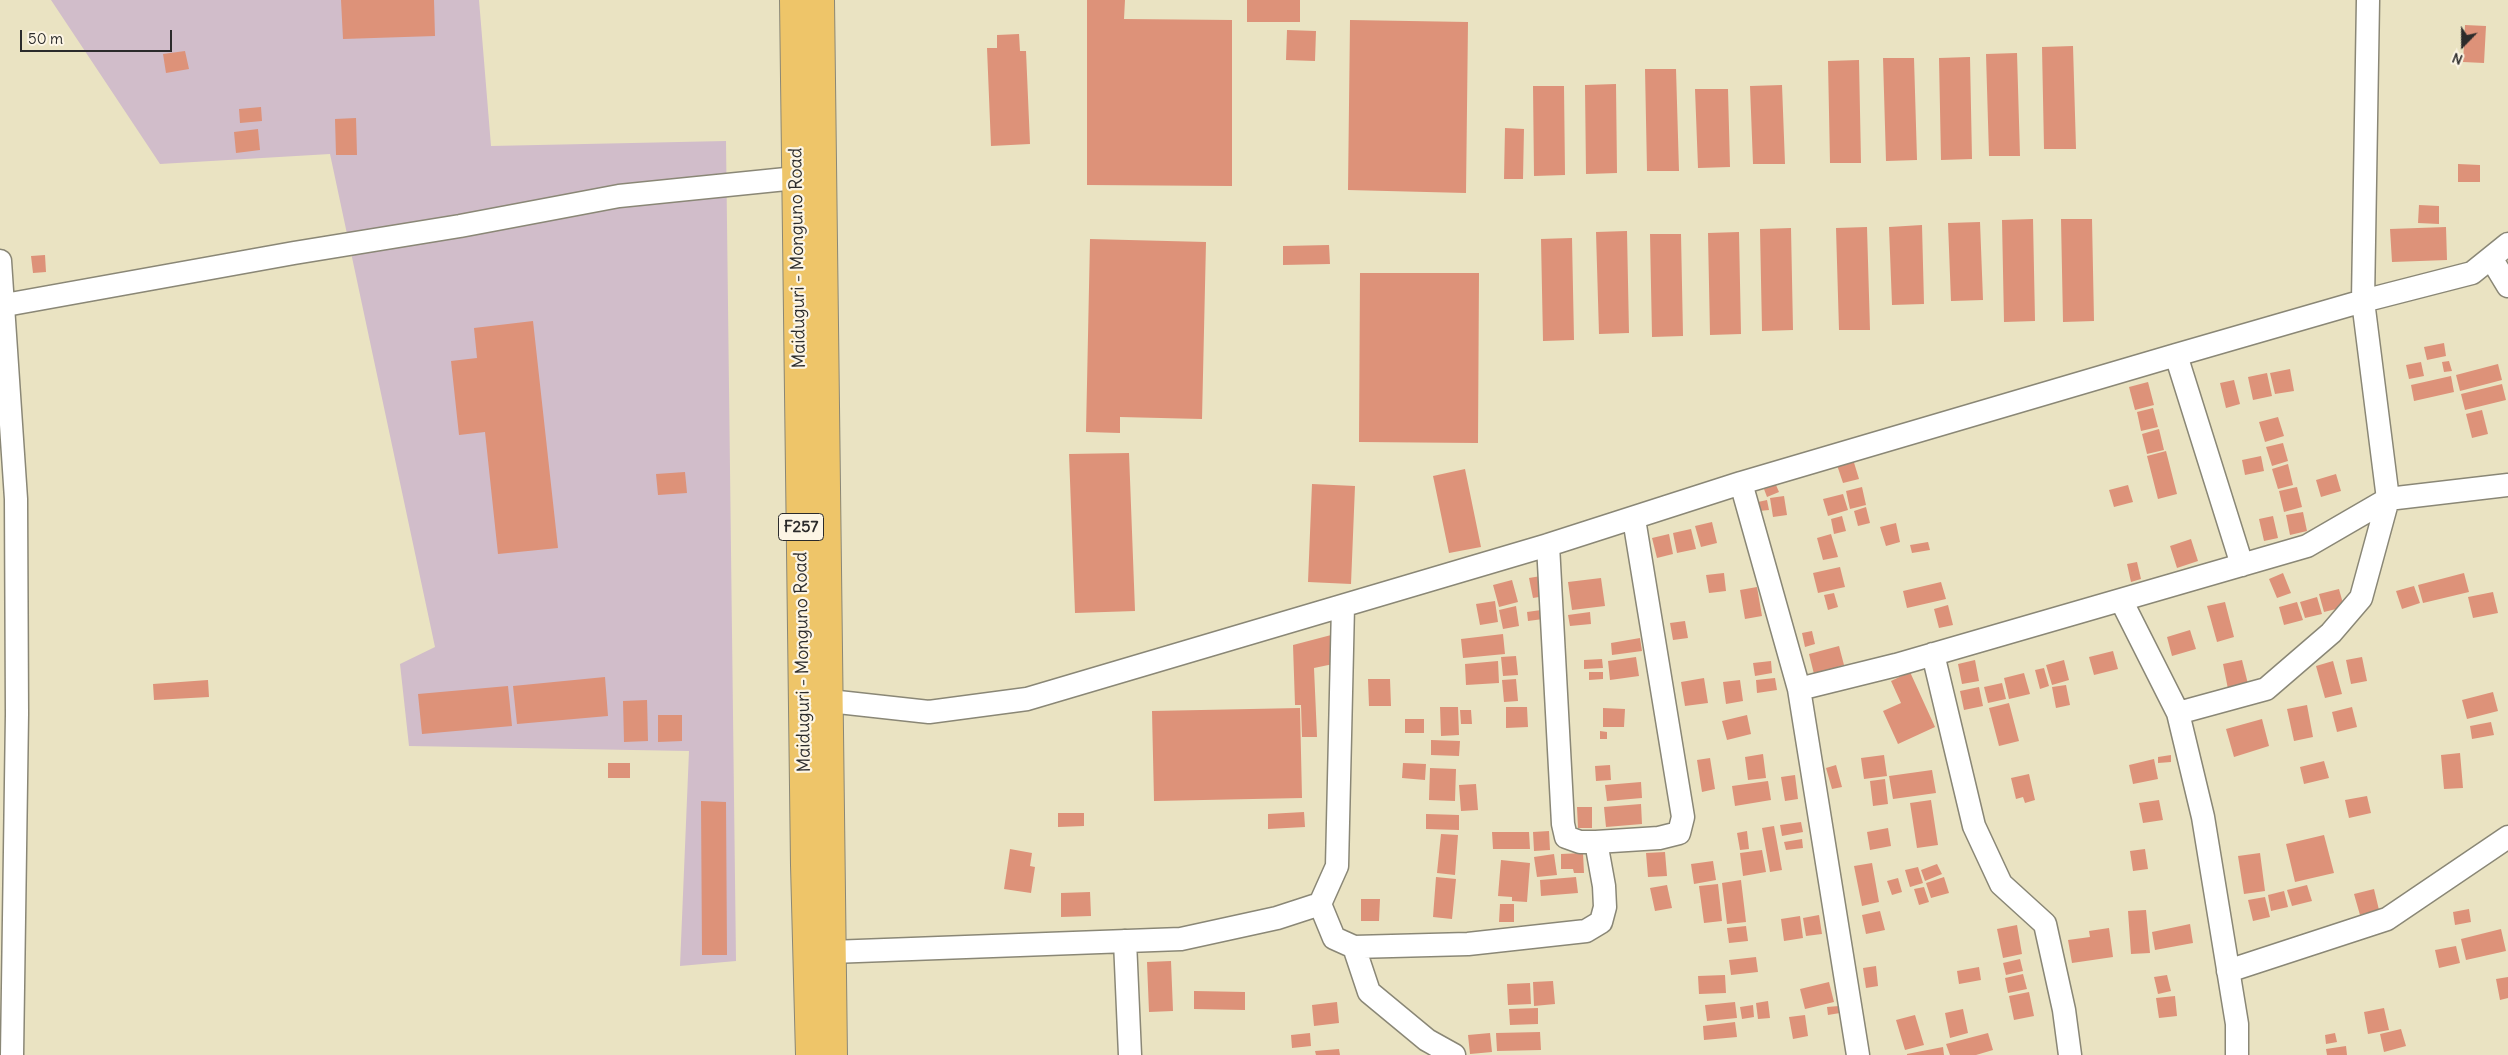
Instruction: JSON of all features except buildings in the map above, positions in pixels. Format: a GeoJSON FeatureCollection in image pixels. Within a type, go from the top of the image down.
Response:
{"type":"FeatureCollection","features":[{"type":"Feature","properties":{"kind":"main road","name":"Maiduguri - Monguno Road"},"geometry":{"type":"LineString","coordinates":[[794,0],[805,865],[810,1055]]}},
{"type":"Feature","properties":{"kind":"main road","name":"Maiduguri - Monguno Road"},"geometry":{"type":"LineString","coordinates":[[820,0],[833,1055]]}},
{"type":"Feature","properties":{"kind":"street"},"geometry":{"type":"LineString","coordinates":[[2178,713],[2266,688],[2331,633],[2360,598],[2388,499],[2363,301],[2368,0]]}},
{"type":"Feature","properties":{"kind":"street"},"geometry":{"type":"LineString","coordinates":[[2,306],[294,253],[460,226],[619,196],[796,178]]}},
{"type":"Feature","properties":{"kind":"street"},"geometry":{"type":"LineString","coordinates":[[829,700],[929,712],[1027,699],[1634,519],[1741,483],[2176,355],[2363,301],[2472,274],[2508,244]]}},
{"type":"Feature","properties":{"kind":"street"},"geometry":{"type":"LineString","coordinates":[[2490,258],[2508,286]]}},
{"type":"Feature","properties":{"kind":"street"},"geometry":{"type":"LineString","coordinates":[[0,261],[16,499],[17,714],[12,1055]]}},
{"type":"Feature","properties":{"kind":"street"},"geometry":{"type":"LineString","coordinates":[[2176,355],[2242,565]]}},
{"type":"Feature","properties":{"kind":"street"},"geometry":{"type":"LineString","coordinates":[[1741,483],[1799,689],[1858,1055]]}},
{"type":"Feature","properties":{"kind":"street"},"geometry":{"type":"LineString","coordinates":[[1799,689],[1933,654],[2307,546],[2388,499],[2508,485]]}},
{"type":"Feature","properties":{"kind":"street"},"geometry":{"type":"LineString","coordinates":[[0,518],[16,499]]}},
{"type":"Feature","properties":{"kind":"street"},"geometry":{"type":"LineString","coordinates":[[1548,545],[1563,824],[1566,837],[1580,842],[1596,842],[1659,838],[1679,833],[1682,817],[1634,519]]}},
{"type":"Feature","properties":{"kind":"street"},"geometry":{"type":"LineString","coordinates":[[2121,600],[2178,713],[2203,817],[2237,1024],[2237,1055]]}},
{"type":"Feature","properties":{"kind":"street"},"geometry":{"type":"LineString","coordinates":[[1342,606],[1337,866],[1320,904],[1334,938],[1354,947],[1468,944],[1586,931],[1601,922],[1604,907],[1604,886],[1596,842]]}},
{"type":"Feature","properties":{"kind":"street"},"geometry":{"type":"LineString","coordinates":[[1933,654],[1974,826],[2001,884],[2045,924],[2064,1010],[2070,1055]]}},
{"type":"Feature","properties":{"kind":"street"},"geometry":{"type":"LineString","coordinates":[[2228,971],[2387,920],[2508,837]]}},
{"type":"Feature","properties":{"kind":"street"},"geometry":{"type":"LineString","coordinates":[[831,952],[1181,939],[1277,918],[1320,904]]}},
{"type":"Feature","properties":{"kind":"street"},"geometry":{"type":"LineString","coordinates":[[1124,941],[1130,1055]]}},
{"type":"Feature","properties":{"kind":"street"},"geometry":{"type":"LineString","coordinates":[[1354,947],[1369,992],[1427,1040],[1454,1055]]}},
{"type":"Feature","properties":{"kind":"shaded area"},"geometry":{"type":"Polygon","coordinates":[[[51,0],[479,0],[491,146],[726,141],[736,961],[680,966],[689,751],[409,746],[400,664],[435,647],[330,154],[160,164],[51,0]]]}}]}
